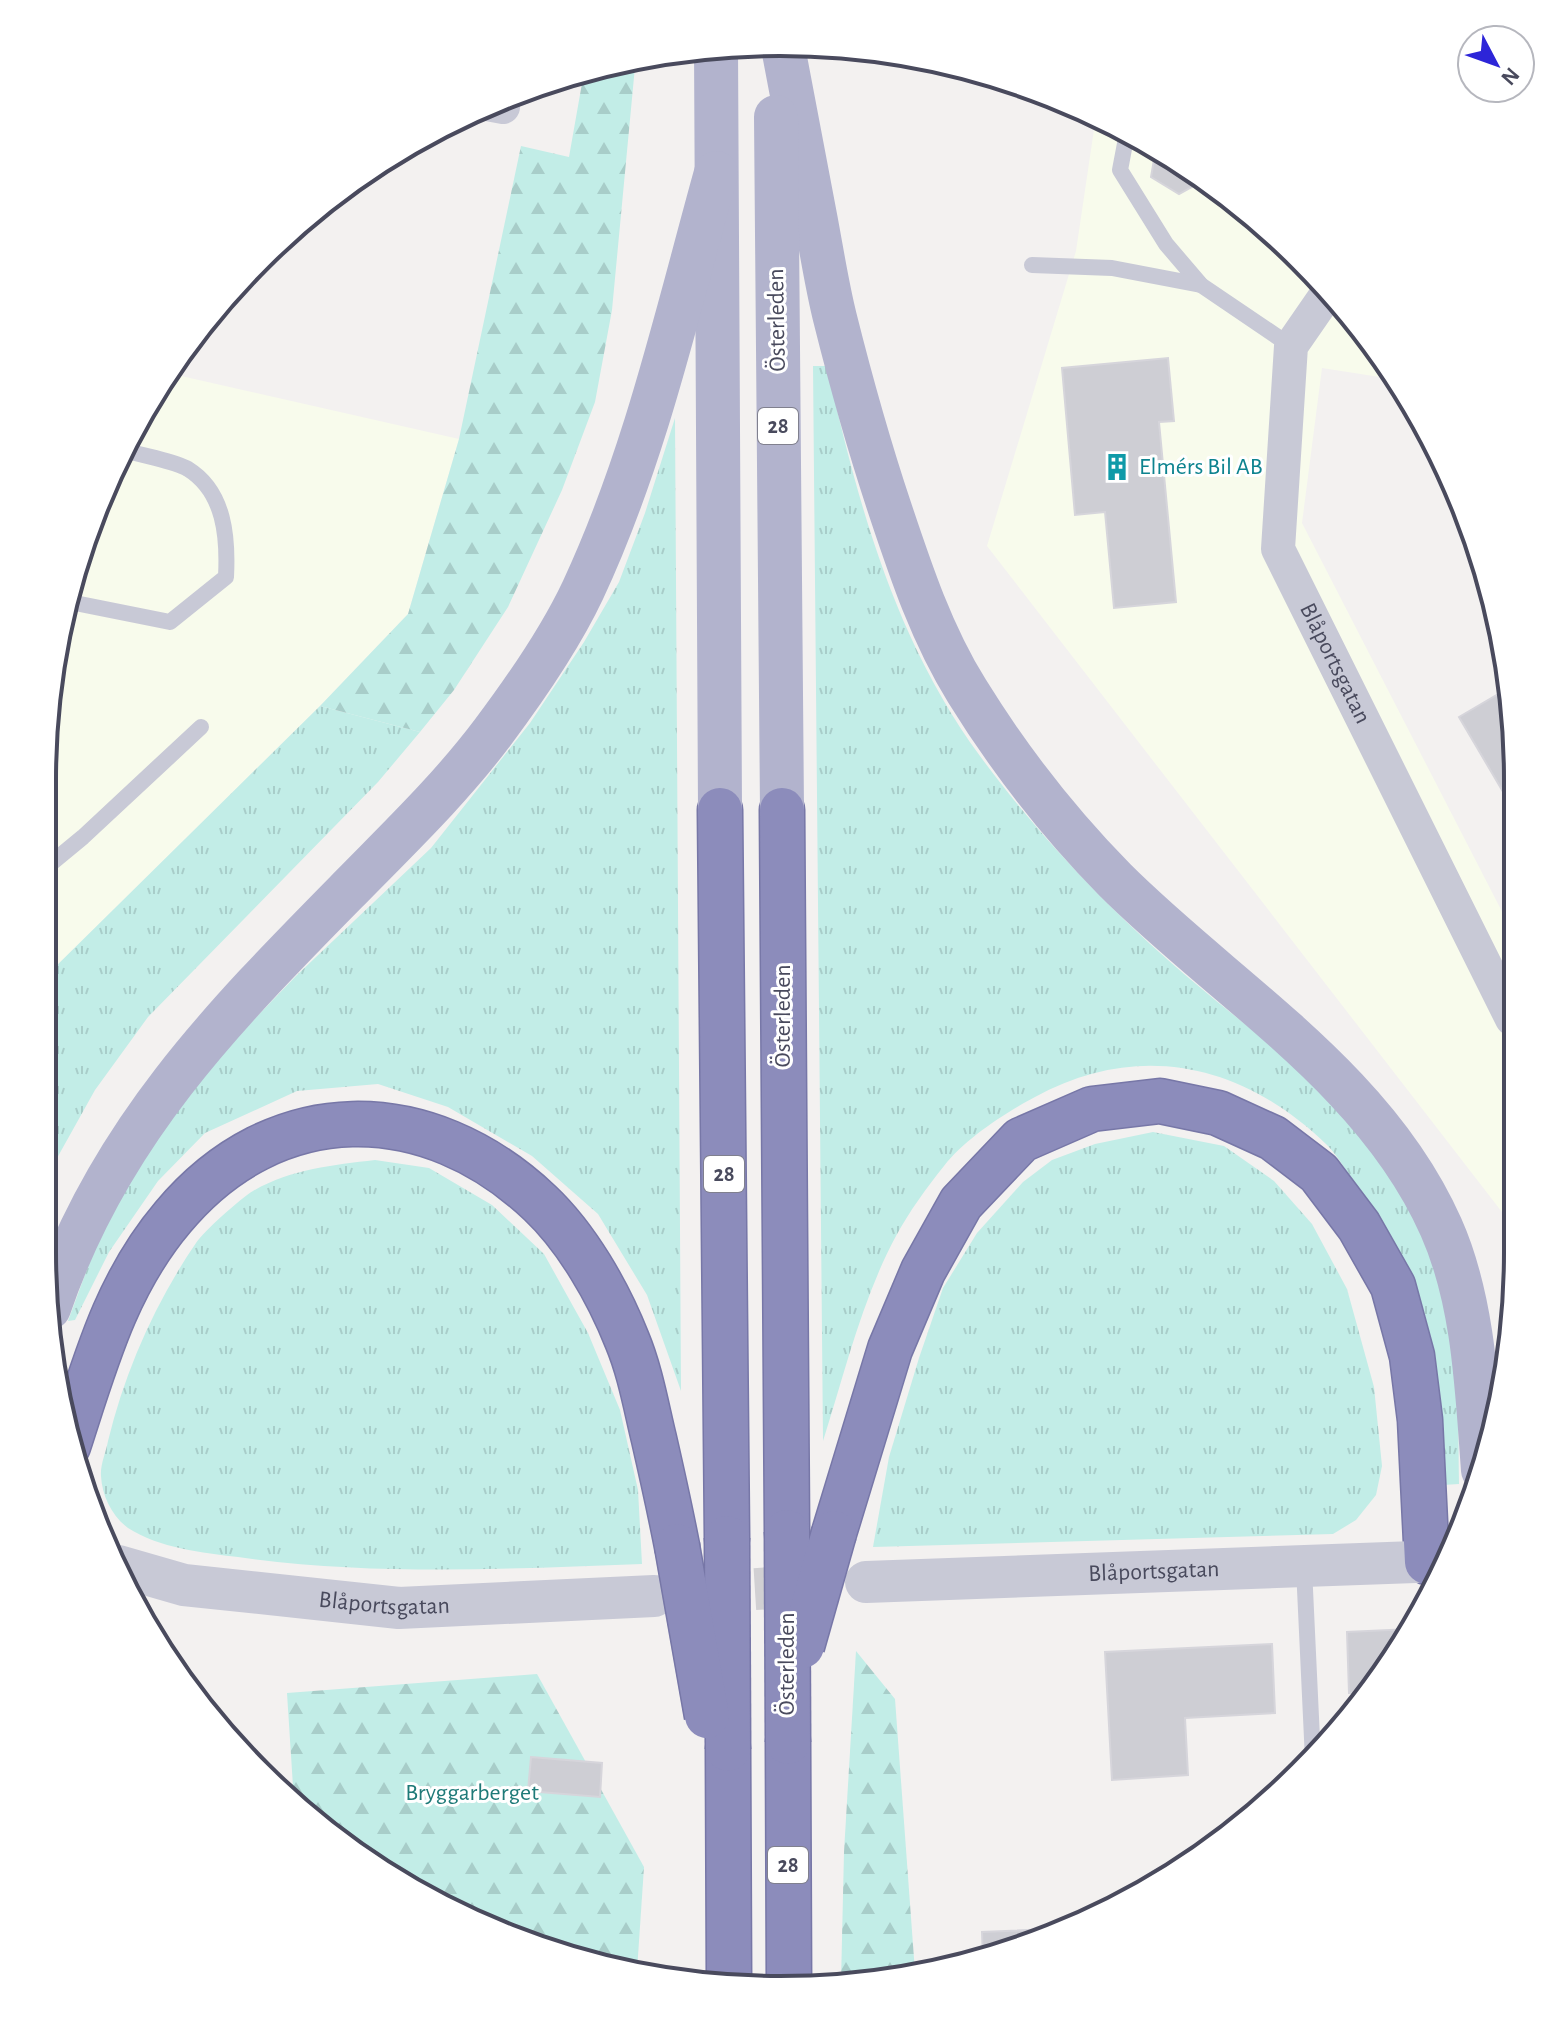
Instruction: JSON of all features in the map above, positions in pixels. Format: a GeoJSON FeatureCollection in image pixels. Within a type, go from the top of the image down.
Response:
{"type":"FeatureCollection","features":[{"type":"Feature","properties":{"kind":"highway","name":"28"},"geometry":{"type":"LineString","coordinates":[[720,810],[727,1538],[720,1749]]}},
{"type":"Feature","properties":{"kind":"highway","name":"Österleden"},"geometry":{"type":"LineString","coordinates":[[782,810],[789,1976]]}},
{"type":"Feature","properties":{"kind":"highway"},"geometry":{"type":"LineString","coordinates":[[787,1694],[890,1349],[923,1271],[961,1203],[1021,1140],[1092,1109],[1160,1101],[1218,1113],[1273,1138],[1319,1173],[1366,1238],[1393,1286],[1412,1356],[1435,1560]]}},
{"type":"Feature","properties":{"kind":"highway"},"geometry":{"type":"LineString","coordinates":[[77,1420],[110,1320],[137,1267],[173,1216],[210,1179],[255,1148],[307,1128],[359,1123],[409,1129],[458,1145],[540,1203],[573,1243],[602,1290],[627,1339],[643,1390],[720,1749],[728,1832],[729,1974]]}},
{"type":"Feature","properties":{"kind":"main road","name":"Österleden"},"geometry":{"type":"LineString","coordinates":[[775,56],[782,810]]}},
{"type":"Feature","properties":{"kind":"main road"},"geometry":{"type":"LineString","coordinates":[[785,56],[834,315],[875,464],[908,564],[933,627],[965,688],[1062,823],[1116,880],[1320,1064],[1368,1113],[1411,1174],[1441,1227],[1459,1282],[1473,1354],[1480,1435]]}},
{"type":"Feature","properties":{"kind":"main road","name":"28"},"geometry":{"type":"LineString","coordinates":[[716,59],[720,810]]}},
{"type":"Feature","properties":{"kind":"main road"},"geometry":{"type":"LineString","coordinates":[[58,1288],[113,1167],[178,1072],[234,1007],[448,789],[494,731],[543,660],[581,593],[610,528],[640,445],[716,173]]}},
{"type":"Feature","properties":{"kind":"street"},"geometry":{"type":"LineString","coordinates":[[1291,346],[1322,301]]}},
{"type":"Feature","properties":{"kind":"street","name":"Blåportsgatan"},"geometry":{"type":"LineString","coordinates":[[1291,346],[1278,549],[1504,1003]]}},
{"type":"Feature","properties":{"kind":"street","name":"Blåportsgatan"},"geometry":{"type":"LineString","coordinates":[[866,1582],[1434,1562]]}},
{"type":"Feature","properties":{"kind":"street","name":"Blåportsgatan"},"geometry":{"type":"LineString","coordinates":[[130,1569],[184,1585],[399,1608],[654,1596]]}},
{"type":"Feature","properties":{"kind":"lane"},"geometry":{"type":"LineString","coordinates":[[1125,144],[1120,170],[1166,244],[1201,285],[1291,346]]}},
{"type":"Feature","properties":{"kind":"lane"},"geometry":{"type":"LineString","coordinates":[[1032,265],[1112,268],[1201,285]]}},
{"type":"Feature","properties":{"kind":"lane"},"geometry":{"type":"LineString","coordinates":[[78,604],[170,622],[226,577],[227,540],[215,496],[188,469],[134,454]]}},
{"type":"Feature","properties":{"kind":"lane"},"geometry":{"type":"LineString","coordinates":[[56,859],[201,727]]}},
{"type":"Feature","properties":{"kind":"lane"},"geometry":{"type":"LineString","coordinates":[[1304,1568],[1312,1742]]}},
{"type":"Feature","properties":{"kind":"shaded area"},"geometry":{"type":"Polygon","coordinates":[[[1094,128],[1182,178],[1257,236],[1324,303],[1381,377],[1322,368],[1302,523],[1504,915],[1504,1215],[987,546],[1076,251],[1094,128]]]}},
{"type":"Feature","properties":{"kind":"shaded area"},"geometry":{"type":"Polygon","coordinates":[[[180,376],[459,439],[408,614],[320,706],[56,966],[58,733],[70,639],[94,547],[111,503],[153,418],[180,376]]]}},
{"type":"Feature","properties":{"kind":"green space"},"geometry":{"type":"Polygon","coordinates":[[[635,71],[612,310],[595,402],[562,490],[508,607],[454,690],[420,732],[320,706],[408,614],[459,439],[521,146],[569,157],[582,84],[635,71]]]}},
{"type":"Feature","properties":{"kind":"green space"},"geometry":{"type":"Polygon","coordinates":[[[813,366],[827,366],[867,520],[902,618],[950,712],[980,756],[1028,817],[1109,905],[1167,959],[1316,1084],[1353,1120],[1385,1163],[1425,1244],[1450,1324],[1457,1384],[1459,1484],[1443,1485],[1436,1376],[1427,1322],[1419,1296],[1384,1226],[1338,1159],[1295,1117],[1261,1095],[1226,1079],[1189,1069],[1151,1066],[1113,1069],[1074,1079],[1011,1111],[986,1127],[953,1156],[912,1209],[884,1260],[855,1336],[823,1441],[813,366]]]}},
{"type":"Feature","properties":{"kind":"green space"},"geometry":{"type":"Polygon","coordinates":[[[675,418],[681,1391],[647,1295],[598,1214],[532,1156],[448,1107],[378,1084],[297,1091],[205,1133],[158,1181],[109,1252],[75,1320],[68,1321],[105,1220],[162,1130],[214,1061],[296,976],[431,848],[530,723],[584,642],[619,582],[675,418]]]}},
{"type":"Feature","properties":{"kind":"green space"},"geometry":{"type":"Polygon","coordinates":[[[320,706],[420,732],[378,782],[148,1017],[95,1090],[56,1160],[56,966],[320,706]]]}},
{"type":"Feature","properties":{"kind":"green space"},"geometry":{"type":"Polygon","coordinates":[[[1153,1132],[1224,1146],[1274,1181],[1312,1224],[1347,1289],[1374,1387],[1382,1466],[1376,1495],[1356,1520],[1333,1534],[873,1547],[889,1457],[919,1358],[943,1288],[977,1233],[1023,1182],[1052,1160],[1095,1144],[1153,1132]]]}},
{"type":"Feature","properties":{"kind":"green space"},"geometry":{"type":"Polygon","coordinates":[[[375,1160],[429,1168],[492,1205],[544,1254],[588,1333],[620,1410],[638,1490],[642,1564],[440,1570],[289,1563],[210,1554],[167,1545],[128,1528],[113,1512],[103,1491],[101,1472],[123,1389],[167,1289],[196,1243],[240,1201],[267,1184],[312,1169],[375,1160]]]}},
{"type":"Feature","properties":{"kind":"green space"},"geometry":{"type":"Polygon","coordinates":[[[856,1651],[895,1699],[914,1963],[841,1973],[844,1852],[856,1651]]]}},
{"type":"Feature","properties":{"kind":"green space","name":"Bryggarberget"},"geometry":{"type":"Polygon","coordinates":[[[537,1674],[644,1867],[638,1962],[547,1938],[503,1921],[418,1879],[339,1826],[293,1787],[287,1693],[537,1674]]]}},
{"type":"Feature","properties":{"kind":"building"},"geometry":{"type":"Polygon","coordinates":[[[1154,160],[1193,186],[1179,194],[1151,177],[1154,160]]]}},
{"type":"Feature","properties":{"kind":"building","name":"Elmérs Bil AB"},"geometry":{"type":"Polygon","coordinates":[[[1168,358],[1174,421],[1159,422],[1176,602],[1114,608],[1105,512],[1075,515],[1062,368],[1168,358]]]}},
{"type":"Feature","properties":{"kind":"building"},"geometry":{"type":"Polygon","coordinates":[[[1499,694],[1504,793],[1459,717],[1499,694]]]}},
{"type":"Feature","properties":{"kind":"building"},"geometry":{"type":"Polygon","coordinates":[[[1397,1630],[1354,1693],[1349,1693],[1347,1632],[1397,1630]]]}},
{"type":"Feature","properties":{"kind":"building"},"geometry":{"type":"Polygon","coordinates":[[[1272,1644],[1275,1713],[1185,1718],[1188,1775],[1112,1780],[1105,1652],[1272,1644]]]}},
{"type":"Feature","properties":{"kind":"building"},"geometry":{"type":"Polygon","coordinates":[[[531,1757],[602,1763],[600,1797],[528,1791],[531,1757]]]}},
{"type":"Feature","properties":{"kind":"building"},"geometry":{"type":"Polygon","coordinates":[[[1035,1930],[983,1947],[982,1932],[1035,1930]]]}},
{"type":"Feature","properties":{"kind":"tunnel"},"geometry":{"type":"LineString","coordinates":[[692,1593],[821,1585]]}},
{"type":"Feature","properties":{"kind":"place","name":"Elmérs Bil AB"},"geometry":{"type":"Point","coordinates":[1117,467]}}]}
